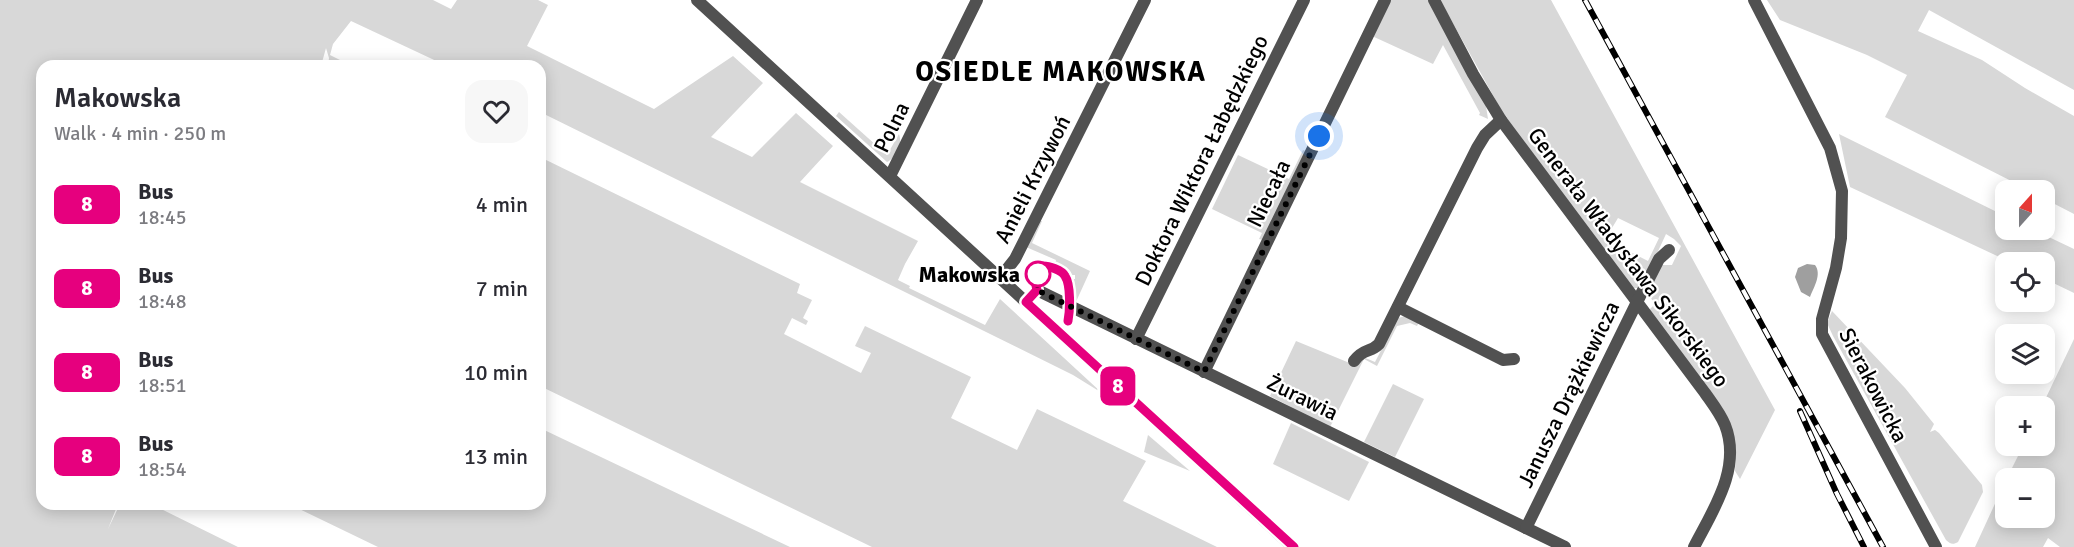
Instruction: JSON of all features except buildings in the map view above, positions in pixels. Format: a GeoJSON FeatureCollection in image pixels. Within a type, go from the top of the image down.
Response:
{"type":"FeatureCollection","features":[{"type":"Feature","properties":{"kind":"street"},"geometry":{"type":"LineString","coordinates":[[697,0],[1293,547]]}},
{"type":"Feature","properties":{"kind":"street","name":"Polna"},"geometry":{"type":"LineString","coordinates":[[890,176],[977,0]]}},
{"type":"Feature","properties":{"kind":"street","name":"Anieli Krzywoń"},"geometry":{"type":"LineString","coordinates":[[1000,278],[1015,259],[1145,0]]}},
{"type":"Feature","properties":{"kind":"street","name":"Doktora Wiktora Łabędzkiego"},"geometry":{"type":"LineString","coordinates":[[1136,339],[1304,0]]}},
{"type":"Feature","properties":{"kind":"street","name":"Niecała"},"geometry":{"type":"LineString","coordinates":[[1204,372],[1385,0]]}},
{"type":"Feature","properties":{"kind":"street","name":"Generała Władysława Sikorskiego"},"geometry":{"type":"LineString","coordinates":[[1434,0],[1473,74],[1501,120],[1719,414],[1728,434],[1730,458],[1726,479],[1694,547]]}},
{"type":"Feature","properties":{"kind":"street","name":"Sierakowicka"},"geometry":{"type":"LineString","coordinates":[[1754,0],[1830,148],[1842,191],[1842,238],[1822,319],[1822,334],[1936,547]]}},
{"type":"Feature","properties":{"kind":"street"},"geometry":{"type":"LineString","coordinates":[[1354,361],[1362,352],[1378,346],[1477,148],[1485,135],[1501,120]]}},
{"type":"Feature","properties":{"kind":"street","name":"Janusza Drążkiewicza"},"geometry":{"type":"LineString","coordinates":[[1526,528],[1636,303],[1659,259],[1669,250]]}},
{"type":"Feature","properties":{"kind":"street","name":"Żurawia"},"geometry":{"type":"LineString","coordinates":[[1026,302],[1037,290],[1565,547]]}},
{"type":"Feature","properties":{"kind":"street"},"geometry":{"type":"LineString","coordinates":[[1398,307],[1503,360],[1514,359]]}},
{"type":"Feature","properties":{"kind":"shaded area"},"geometry":{"type":"Polygon","coordinates":[[[0,0],[433,0],[451,9],[457,0],[538,0],[548,5],[527,46],[654,109],[733,56],[763,83],[711,137],[752,157],[796,113],[833,146],[800,182],[918,241],[898,280],[910,286],[909,288],[985,325],[1000,299],[1102,393],[1073,375],[546,115],[546,60],[434,60],[351,21],[333,44],[330,55],[340,60],[329,60],[326,48],[323,60],[36,60],[36,510],[116,510],[108,529],[117,510],[163,510],[238,547],[0,547],[0,0]]]}},
{"type":"Feature","properties":{"kind":"shaded area"},"geometry":{"type":"Polygon","coordinates":[[[1390,0],[1428,0],[1486,106],[1488,119],[1479,115],[1480,113],[1443,45],[1433,64],[1372,36],[1390,0]]]}},
{"type":"Feature","properties":{"kind":"shaded area"},"geometry":{"type":"Polygon","coordinates":[[[1440,0],[1551,0],[1775,410],[1740,479],[1735,471],[1734,437],[1727,416],[1649,310],[1655,304],[1648,294],[1661,265],[1672,265],[1681,246],[1666,234],[1643,284],[1633,288],[1504,115],[1440,0]],[[1618,218],[1606,238],[1648,261],[1659,238],[1618,218]]]}},
{"type":"Feature","properties":{"kind":"shaded area"},"geometry":{"type":"Polygon","coordinates":[[[1767,0],[2074,0],[2074,90],[1929,10],[1918,31],[1982,60],[2074,116],[2074,214],[2055,204],[2055,180],[2009,180],[1885,117],[1907,75],[1867,55],[1780,20],[1767,0]]]}},
{"type":"Feature","properties":{"kind":"shaded area"},"geometry":{"type":"Polygon","coordinates":[[[839,112],[887,155],[899,134],[898,150],[893,157],[887,162],[836,116],[839,112]]]}},
{"type":"Feature","properties":{"kind":"shaded area"},"geometry":{"type":"Polygon","coordinates":[[[1839,134],[1995,211],[1995,240],[2055,240],[2074,249],[2074,293],[2055,284],[2055,252],[1995,252],[1995,255],[1850,187],[1839,134]]]}},
{"type":"Feature","properties":{"kind":"shaded area"},"geometry":{"type":"Polygon","coordinates":[[[1303,150],[1306,151],[1263,240],[1259,239],[1262,233],[1212,209],[1238,155],[1289,179],[1303,150]]]}},
{"type":"Feature","properties":{"kind":"shaded area"},"geometry":{"type":"Polygon","coordinates":[[[546,160],[800,284],[797,293],[812,300],[803,318],[808,321],[806,325],[792,318],[784,334],[861,373],[871,353],[855,346],[865,326],[971,377],[951,418],[1017,450],[1037,409],[1146,461],[1123,501],[1217,547],[872,547],[546,389],[546,160]]]}},
{"type":"Feature","properties":{"kind":"shaded area"},"geometry":{"type":"Polygon","coordinates":[[[1042,221],[1032,243],[1090,271],[1075,304],[1072,279],[1075,279],[1075,275],[1071,275],[1068,270],[1055,264],[1056,260],[1026,247],[1042,221]]]}},
{"type":"Feature","properties":{"kind":"shaded area"},"geometry":{"type":"Polygon","coordinates":[[[1807,264],[1815,265],[1818,272],[1810,297],[1801,292],[1795,277],[1798,268],[1807,264]]]}},
{"type":"Feature","properties":{"kind":"shaded area"},"geometry":{"type":"Polygon","coordinates":[[[1832,311],[1905,388],[1934,424],[1930,432],[1935,430],[1939,433],[1982,485],[1983,492],[1955,544],[1946,540],[1833,336],[1827,323],[1832,311]]]}},
{"type":"Feature","properties":{"kind":"shaded area"},"geometry":{"type":"Polygon","coordinates":[[[1405,316],[1419,322],[1417,326],[1410,323],[1397,326],[1377,366],[1364,359],[1330,427],[1270,396],[1296,341],[1357,366],[1363,357],[1375,362],[1398,318],[1405,316]]]}},
{"type":"Feature","properties":{"kind":"shaded area"},"geometry":{"type":"Polygon","coordinates":[[[2074,339],[2074,547],[2060,547],[2048,538],[2043,547],[1975,547],[1995,504],[1995,528],[2055,528],[2055,468],[2012,468],[2018,456],[2055,456],[2055,396],[2047,396],[2053,384],[2055,384],[2055,379],[2074,339]]]}},
{"type":"Feature","properties":{"kind":"shaded area"},"geometry":{"type":"Polygon","coordinates":[[[1393,384],[1424,399],[1395,457],[1364,442],[1393,384]]]}},
{"type":"Feature","properties":{"kind":"shaded area"},"geometry":{"type":"Polygon","coordinates":[[[1291,423],[1369,462],[1349,501],[1273,464],[1291,423]]]}},
{"type":"Feature","properties":{"kind":"shaded area"},"geometry":{"type":"Polygon","coordinates":[[[546,431],[790,547],[378,547],[301,510],[546,510],[546,431]]]}},
{"type":"Feature","properties":{"kind":"shaded area"},"geometry":{"type":"Polygon","coordinates":[[[1148,435],[1190,471],[1144,452],[1148,435]]]}},
{"type":"Feature","properties":{"kind":"railway"},"geometry":{"type":"LineString","coordinates":[[1585,0],[1883,547]]}},
{"type":"Feature","properties":{"kind":"railway"},"geometry":{"type":"LineString","coordinates":[[1800,411],[1837,494],[1864,547]]}},
{"type":"Feature","properties":{"kind":"bus line","name":"8"},"geometry":{"type":"LineString","coordinates":[[1068,321],[1070,306],[1066,276],[1062,272],[1043,266],[1035,281],[1037,290],[1026,302],[1294,547]]}},
{"type":"Feature","properties":{"kind":"place","name":"Makowska"},"geometry":{"type":"Point","coordinates":[1038,274]}},
{"type":"Feature","properties":{"kind":"district","name":"OSIEDLE MAKOWSKA"},"geometry":{"type":"Point","coordinates":[1061,71]}},
{"type":"Feature","properties":{"kind":"route"},"geometry":{"type":"LineString","coordinates":[[1038,274],[1037,290],[1204,372],[1319,136]]}}]}
